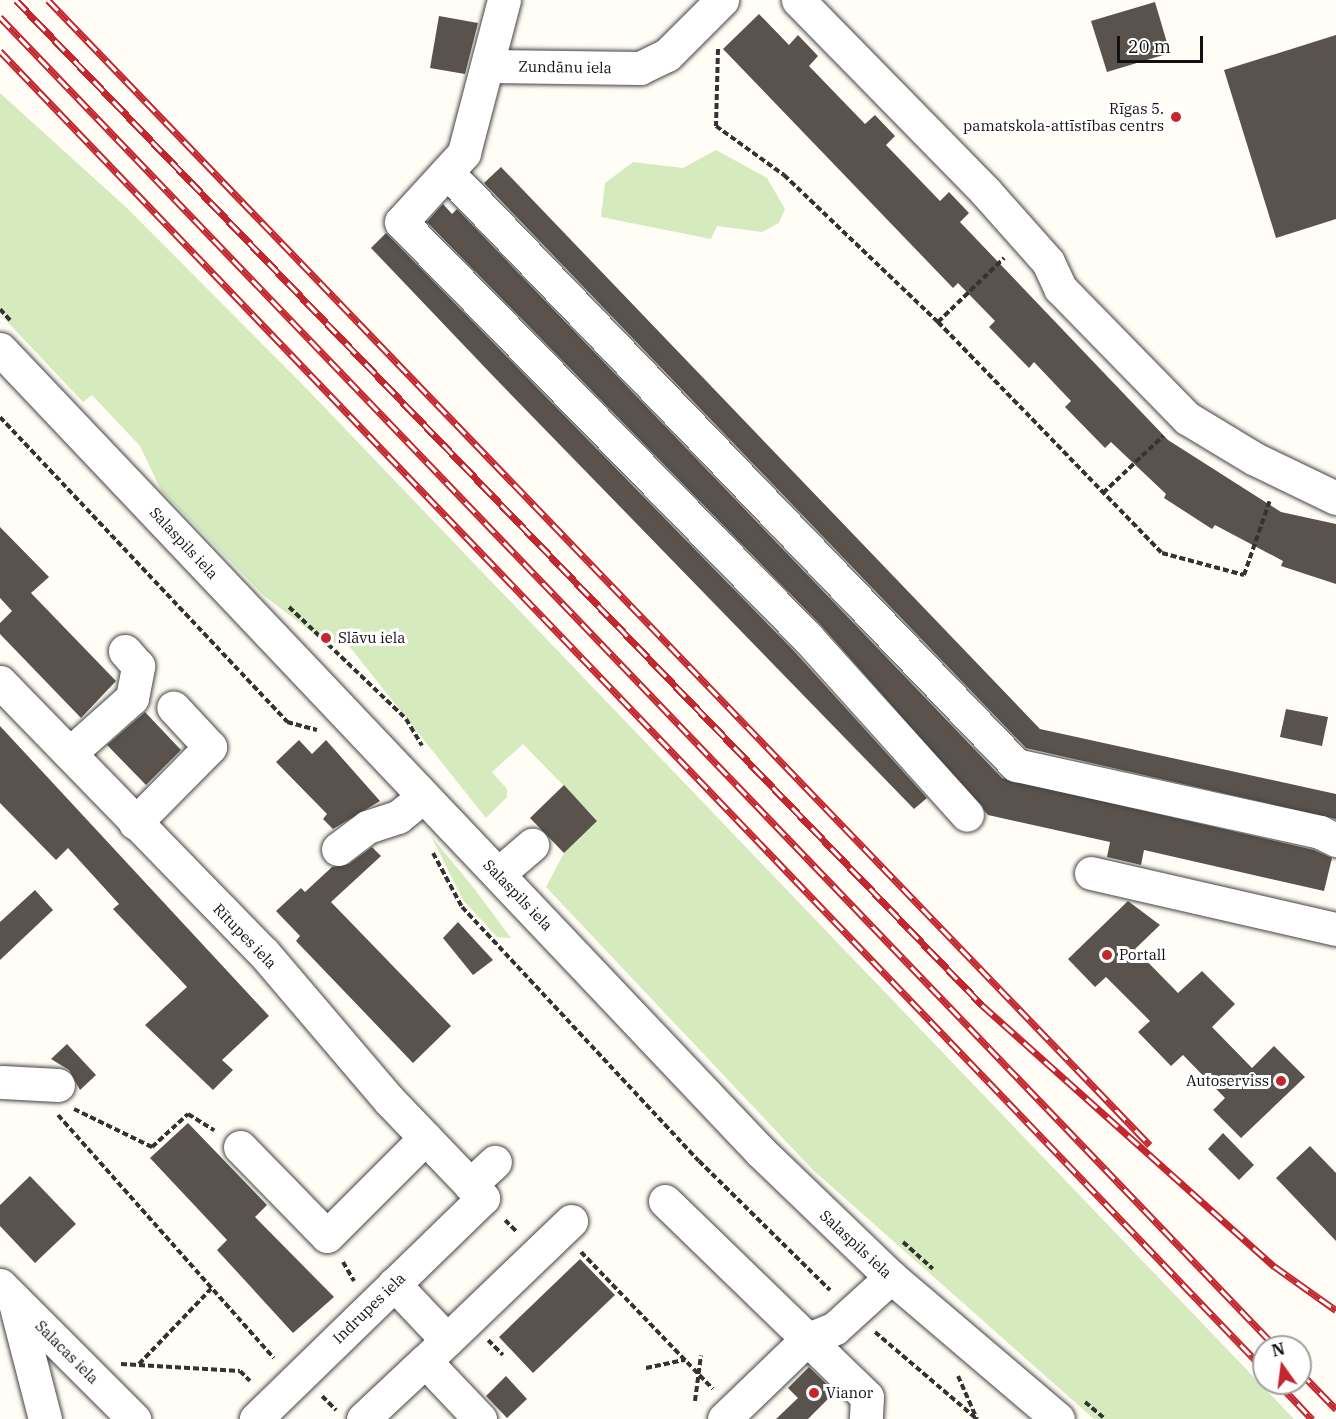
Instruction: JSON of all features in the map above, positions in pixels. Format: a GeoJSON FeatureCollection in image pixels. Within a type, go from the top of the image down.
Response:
{"type":"FeatureCollection","features":[{"type":"Feature","properties":{"kind":"street"},"geometry":{"type":"LineString","coordinates":[[504,0],[490,66],[465,153],[401,222],[807,637],[966,815]]}},
{"type":"Feature","properties":{"kind":"street","name":"Zundānu iela"},"geometry":{"type":"LineString","coordinates":[[490,66],[640,68],[667,55],[722,0]]}},
{"type":"Feature","properties":{"kind":"street"},"geometry":{"type":"LineString","coordinates":[[798,0],[1026,237],[1048,262],[1060,288],[1187,418],[1255,459],[1336,498]]}},
{"type":"Feature","properties":{"kind":"street"},"geometry":{"type":"LineString","coordinates":[[447,172],[1016,765],[1320,831],[1336,840]]}},
{"type":"Feature","properties":{"kind":"street","name":"Salaspils iela"},"geometry":{"type":"LineString","coordinates":[[0,349],[414,804],[498,874],[761,1152],[891,1277],[1069,1409]]}},
{"type":"Feature","properties":{"kind":"street"},"geometry":{"type":"LineString","coordinates":[[70,753],[132,698],[138,666],[125,651]]}},
{"type":"Feature","properties":{"kind":"street","name":"Rītupes iela"},"geometry":{"type":"LineString","coordinates":[[0,682],[263,952],[425,1138],[476,1191]]}},
{"type":"Feature","properties":{"kind":"street"},"geometry":{"type":"LineString","coordinates":[[135,823],[210,747],[173,707]]}},
{"type":"Feature","properties":{"kind":"street"},"geometry":{"type":"LineString","coordinates":[[338,849],[367,827],[414,804]]}},
{"type":"Feature","properties":{"kind":"street"},"geometry":{"type":"LineString","coordinates":[[498,874],[532,845]]}},
{"type":"Feature","properties":{"kind":"street"},"geometry":{"type":"LineString","coordinates":[[1091,873],[1336,929]]}},
{"type":"Feature","properties":{"kind":"street"},"geometry":{"type":"LineString","coordinates":[[240,1147],[327,1236],[425,1138]]}},
{"type":"Feature","properties":{"kind":"street","name":"Indrupes iela"},"geometry":{"type":"LineString","coordinates":[[274,1401],[394,1284],[476,1191],[495,1162]]}},
{"type":"Feature","properties":{"kind":"street"},"geometry":{"type":"LineString","coordinates":[[665,1201],[867,1397],[866,1419]]}},
{"type":"Feature","properties":{"kind":"street"},"geometry":{"type":"LineString","coordinates":[[363,1419],[557,1235]]}},
{"type":"Feature","properties":{"kind":"street"},"geometry":{"type":"LineString","coordinates":[[729,1414],[806,1340],[835,1328],[891,1277]]}},
{"type":"Feature","properties":{"kind":"street"},"geometry":{"type":"LineString","coordinates":[[394,1284],[474,1417]]}},
{"type":"Feature","properties":{"kind":"street"},"geometry":{"type":"LineString","coordinates":[[7,1292],[45,1419]]}},
{"type":"Feature","properties":{"kind":"street","name":"Salacas iela"},"geometry":{"type":"LineString","coordinates":[[7,1292],[134,1419]]}},
{"type":"Feature","properties":{"kind":"path"},"geometry":{"type":"LineString","coordinates":[[718,45],[716,126],[784,175],[938,322],[1162,553],[1244,575],[1273,491]]}},
{"type":"Feature","properties":{"kind":"path"},"geometry":{"type":"LineString","coordinates":[[938,322],[1026,237]]}},
{"type":"Feature","properties":{"kind":"path"},"geometry":{"type":"LineString","coordinates":[[0,417],[286,722],[330,734]]}},
{"type":"Feature","properties":{"kind":"path"},"geometry":{"type":"LineString","coordinates":[[1103,493],[1168,432]]}},
{"type":"Feature","properties":{"kind":"path"},"geometry":{"type":"LineString","coordinates":[[327,638],[406,719],[424,750]]}},
{"type":"Feature","properties":{"kind":"path"},"geometry":{"type":"LineString","coordinates":[[414,804],[423,831],[462,907],[699,1161]]}},
{"type":"Feature","properties":{"kind":"path"},"geometry":{"type":"LineString","coordinates":[[23,1083],[152,1147],[188,1114],[240,1147]]}},
{"type":"Feature","properties":{"kind":"path"},"geometry":{"type":"LineString","coordinates":[[23,1083],[211,1289],[274,1401]]}},
{"type":"Feature","properties":{"kind":"path"},"geometry":{"type":"LineString","coordinates":[[476,1191],[557,1235],[686,1360],[729,1414]]}},
{"type":"Feature","properties":{"kind":"path"},"geometry":{"type":"LineString","coordinates":[[327,1236],[370,1308]]}},
{"type":"Feature","properties":{"kind":"path"},"geometry":{"type":"LineString","coordinates":[[899,1239],[941,1276]]}},
{"type":"Feature","properties":{"kind":"path"},"geometry":{"type":"LineString","coordinates":[[139,1365],[211,1289]]}},
{"type":"Feature","properties":{"kind":"path"},"geometry":{"type":"LineString","coordinates":[[483,1336],[503,1355]]}},
{"type":"Feature","properties":{"kind":"path"},"geometry":{"type":"LineString","coordinates":[[696,1401],[701,1356]]}},
{"type":"Feature","properties":{"kind":"path"},"geometry":{"type":"LineString","coordinates":[[646,1368],[686,1360]]}},
{"type":"Feature","properties":{"kind":"path"},"geometry":{"type":"LineString","coordinates":[[76,1361],[240,1371],[274,1401]]}},
{"type":"Feature","properties":{"kind":"path"},"geometry":{"type":"LineString","coordinates":[[1069,1409],[1105,1419]]}},
{"type":"Feature","properties":{"kind":"green space"},"geometry":{"type":"Polygon","coordinates":[[[0,93],[128,209],[304,386],[1252,1375],[1252,1395],[1271,1395],[1294,1419],[1094,1419],[813,1170],[546,887],[564,853],[597,820],[523,744],[492,772],[507,789],[507,797],[486,818],[349,646],[322,640],[263,595],[161,490],[140,446],[92,395],[83,402],[0,314],[0,93]]]}},
{"type":"Feature","properties":{"kind":"green space"},"geometry":{"type":"Polygon","coordinates":[[[716,150],[767,178],[785,209],[779,223],[762,232],[717,226],[711,239],[601,217],[605,183],[633,162],[683,168],[716,150]]]}},
{"type":"Feature","properties":{"kind":"green space"},"geometry":{"type":"Polygon","coordinates":[[[431,836],[511,938],[497,937],[463,900],[431,836]]]}},
{"type":"Feature","properties":{"kind":"building"},"geometry":{"type":"Polygon","coordinates":[[[1155,2],[1170,53],[1107,72],[1091,21],[1155,2]]]}},
{"type":"Feature","properties":{"kind":"building"},"geometry":{"type":"Polygon","coordinates":[[[759,14],[789,45],[798,35],[818,56],[809,66],[865,124],[875,115],[895,136],[886,145],[940,201],[949,192],[969,213],[960,222],[1168,440],[1281,512],[1336,524],[1336,584],[1281,566],[1283,561],[1215,525],[1212,529],[1164,498],[1166,494],[1111,442],[1105,448],[1065,407],[1071,401],[1034,362],[1029,368],[989,327],[995,321],[958,283],[953,288],[723,49],[759,14]]]}},
{"type":"Feature","properties":{"kind":"building"},"geometry":{"type":"Polygon","coordinates":[[[439,16],[478,23],[465,74],[430,68],[439,16]]]}},
{"type":"Feature","properties":{"kind":"building"},"geometry":{"type":"Polygon","coordinates":[[[1336,35],[1336,219],[1276,238],[1224,70],[1336,35]]]}},
{"type":"Feature","properties":{"kind":"building"},"geometry":{"type":"Polygon","coordinates":[[[501,167],[1040,729],[1336,794],[1336,819],[1026,748],[484,183],[501,167]]]}},
{"type":"Feature","properties":{"kind":"building"},"geometry":{"type":"Polygon","coordinates":[[[443,204],[452,214],[457,209],[1002,778],[1314,850],[1332,858],[1324,891],[1144,850],[1141,865],[1107,857],[1110,842],[988,815],[820,624],[427,222],[443,204]]]}},
{"type":"Feature","properties":{"kind":"building"},"geometry":{"type":"Polygon","coordinates":[[[386,233],[793,650],[927,798],[914,809],[494,377],[371,248],[386,233]]]}},
{"type":"Feature","properties":{"kind":"building"},"geometry":{"type":"Polygon","coordinates":[[[0,527],[49,577],[31,593],[116,681],[81,718],[0,634],[0,623],[12,611],[0,598],[0,527]]]}},
{"type":"Feature","properties":{"kind":"building"},"geometry":{"type":"Polygon","coordinates":[[[1286,709],[1328,717],[1322,746],[1280,737],[1286,709]]]}},
{"type":"Feature","properties":{"kind":"building"},"geometry":{"type":"Polygon","coordinates":[[[145,712],[181,750],[146,785],[107,745],[145,712]]]}},
{"type":"Feature","properties":{"kind":"building"},"geometry":{"type":"Polygon","coordinates":[[[0,726],[269,1016],[222,1060],[233,1070],[213,1090],[145,1025],[187,987],[113,909],[119,904],[68,848],[56,860],[0,803],[0,726]]]}},
{"type":"Feature","properties":{"kind":"building"},"geometry":{"type":"Polygon","coordinates":[[[299,740],[312,754],[326,740],[380,801],[333,829],[323,819],[327,814],[276,762],[299,740]]]}},
{"type":"Feature","properties":{"kind":"building"},"geometry":{"type":"Polygon","coordinates":[[[564,785],[597,821],[564,853],[530,818],[564,785]]]}},
{"type":"Feature","properties":{"kind":"building"},"geometry":{"type":"Polygon","coordinates":[[[372,847],[381,856],[331,902],[451,1026],[413,1063],[296,941],[300,936],[276,911],[301,888],[305,892],[332,867],[349,864],[372,847]]]}},
{"type":"Feature","properties":{"kind":"building"},"geometry":{"type":"Polygon","coordinates":[[[35,890],[53,910],[0,960],[0,922],[35,890]]]}},
{"type":"Feature","properties":{"kind":"building"},"geometry":{"type":"Polygon","coordinates":[[[1128,901],[1160,925],[1135,949],[1178,993],[1202,971],[1235,1004],[1212,1027],[1252,1068],[1274,1046],[1305,1077],[1241,1138],[1213,1110],[1225,1098],[1183,1055],[1171,1066],[1138,1032],[1150,1021],[1106,977],[1095,987],[1068,959],[1128,901]]]}},
{"type":"Feature","properties":{"kind":"building"},"geometry":{"type":"Polygon","coordinates":[[[458,922],[493,960],[473,975],[443,938],[458,922]]]}},
{"type":"Feature","properties":{"kind":"building"},"geometry":{"type":"Polygon","coordinates":[[[67,1044],[96,1075],[80,1090],[69,1070],[51,1059],[67,1044]]]}},
{"type":"Feature","properties":{"kind":"building"},"geometry":{"type":"Polygon","coordinates":[[[188,1123],[267,1205],[255,1217],[334,1297],[293,1333],[217,1250],[227,1240],[150,1158],[188,1123]]]}},
{"type":"Feature","properties":{"kind":"building"},"geometry":{"type":"Polygon","coordinates":[[[1223,1133],[1254,1165],[1239,1180],[1208,1149],[1223,1133]]]}},
{"type":"Feature","properties":{"kind":"building"},"geometry":{"type":"Polygon","coordinates":[[[1310,1146],[1336,1173],[1336,1241],[1276,1178],[1310,1146]]]}},
{"type":"Feature","properties":{"kind":"building"},"geometry":{"type":"Polygon","coordinates":[[[30,1176],[76,1224],[35,1263],[0,1226],[0,1205],[30,1176]]]}},
{"type":"Feature","properties":{"kind":"building"},"geometry":{"type":"Polygon","coordinates":[[[580,1259],[615,1295],[533,1373],[499,1337],[580,1259]]]}},
{"type":"Feature","properties":{"kind":"building","name":"Vianor"},"geometry":{"type":"Polygon","coordinates":[[[809,1367],[835,1392],[808,1419],[776,1419],[798,1398],[788,1388],[809,1367]]]}},
{"type":"Feature","properties":{"kind":"building"},"geometry":{"type":"Polygon","coordinates":[[[506,1376],[527,1399],[507,1418],[486,1396],[506,1376]]]}},
{"type":"Feature","properties":{"kind":"railway"},"geometry":{"type":"LineString","coordinates":[[16,0],[982,1005],[1274,1266],[1336,1310]]}},
{"type":"Feature","properties":{"kind":"railway"},"geometry":{"type":"LineString","coordinates":[[48,0],[1150,1145]]}},
{"type":"Feature","properties":{"kind":"railway"},"geometry":{"type":"LineString","coordinates":[[0,17],[1264,1335]]}},
{"type":"Feature","properties":{"kind":"railway"},"geometry":{"type":"LineString","coordinates":[[0,51],[1252,1356]]}},
{"type":"Feature","properties":{"kind":"railway"},"geometry":{"type":"LineString","coordinates":[[1312,1384],[1336,1409]]}},
{"type":"Feature","properties":{"kind":"railway"},"geometry":{"type":"LineString","coordinates":[[1289,1395],[1312,1419]]}},
{"type":"Feature","properties":{"kind":"place","name":"Rīgas 5. pamatskola-attīstības centrs"},"geometry":{"type":"Point","coordinates":[1176,117]}},
{"type":"Feature","properties":{"kind":"place","name":"Slāvu iela"},"geometry":{"type":"Point","coordinates":[326,638]}},
{"type":"Feature","properties":{"kind":"place","name":"Portall"},"geometry":{"type":"Point","coordinates":[1107,955]}},
{"type":"Feature","properties":{"kind":"place","name":"Autoserviss"},"geometry":{"type":"Point","coordinates":[1281,1081]}},
{"type":"Feature","properties":{"kind":"place","name":"Vianor"},"geometry":{"type":"Point","coordinates":[814,1393]}}]}
